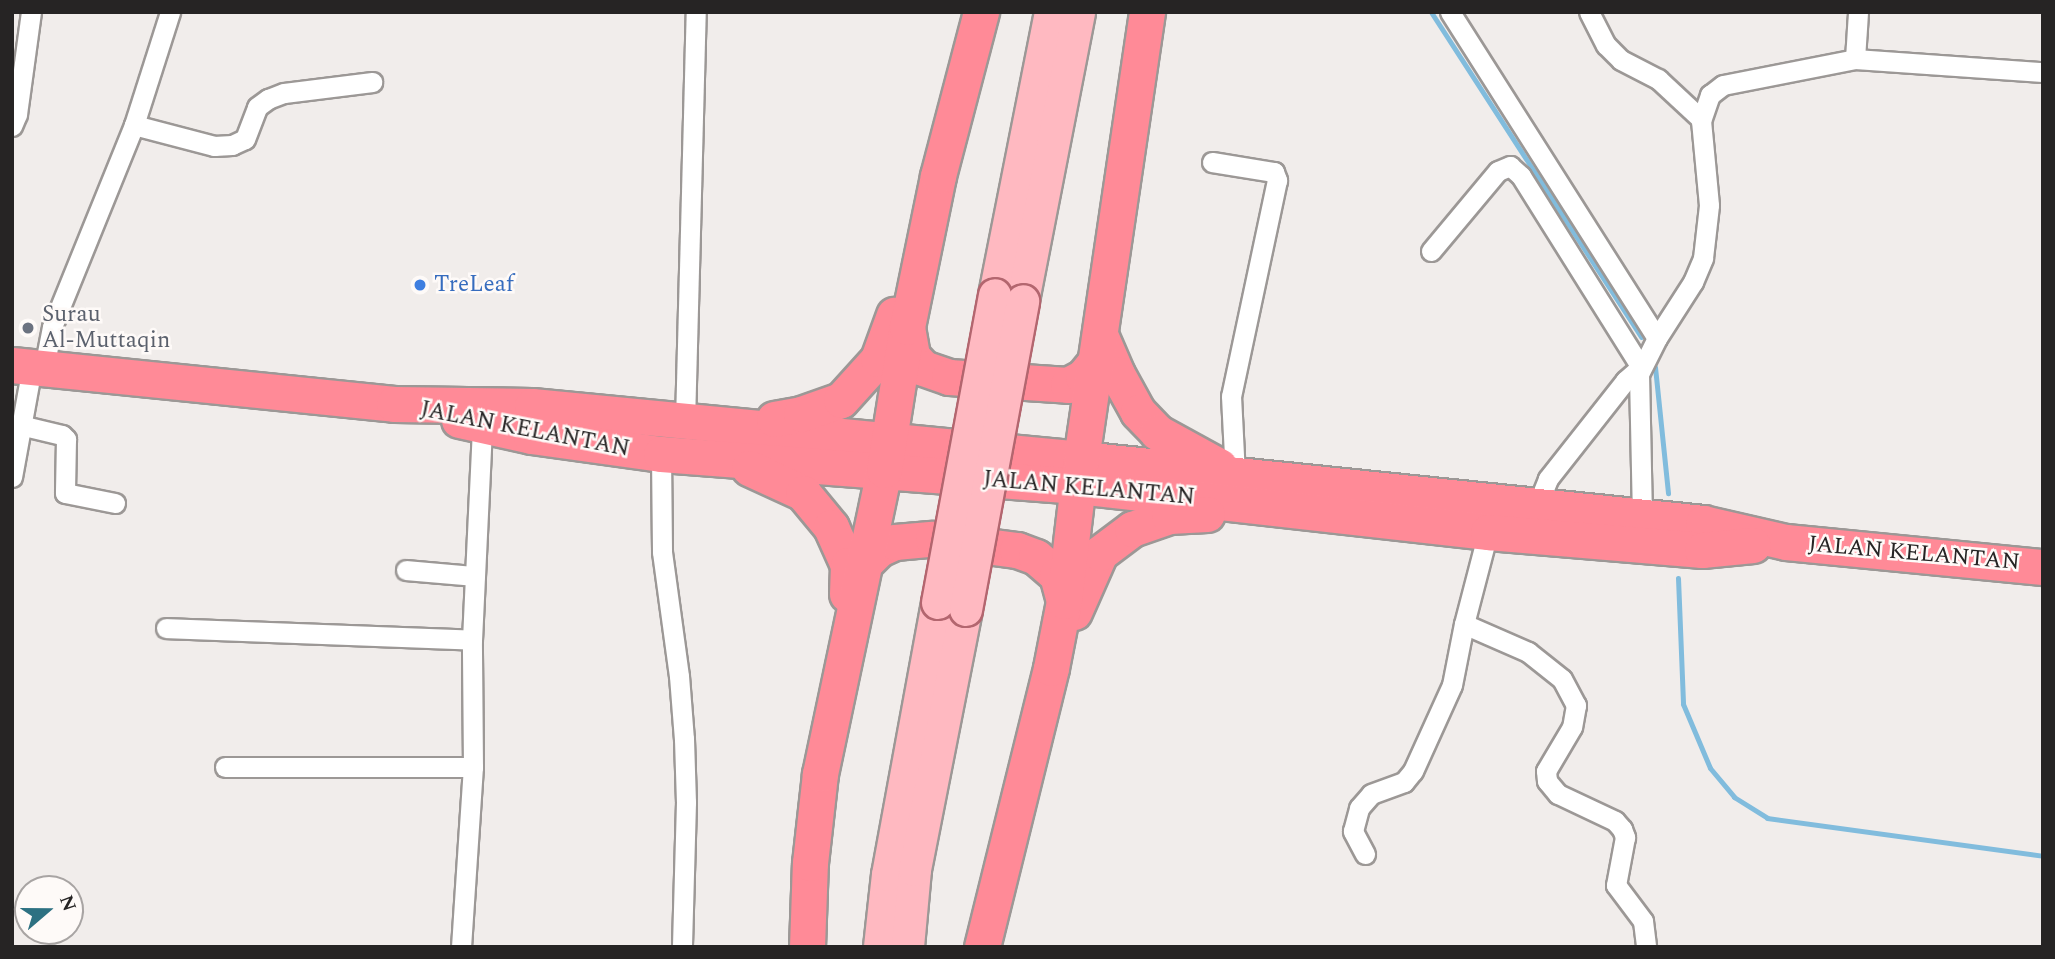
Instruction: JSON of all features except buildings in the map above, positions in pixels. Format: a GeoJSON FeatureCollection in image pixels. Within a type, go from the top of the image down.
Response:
{"type":"FeatureCollection","features":[{"type":"Feature","properties":{"kind":"highway"},"geometry":{"type":"LineString","coordinates":[[807,947],[810,863],[818,787],[887,455],[907,327],[938,176],[981,12]]}},
{"type":"Feature","properties":{"kind":"highway"},"geometry":{"type":"LineString","coordinates":[[982,947],[1051,668],[1064,601],[1079,472],[1147,12]]}},
{"type":"Feature","properties":{"kind":"highway"},"geometry":{"type":"LineString","coordinates":[[740,425],[801,414],[841,400],[878,359],[888,337],[913,236],[938,176]]}},
{"type":"Feature","properties":{"kind":"highway"},"geometry":{"type":"LineString","coordinates":[[907,327],[912,355],[923,368],[949,377],[1068,385],[1083,377],[1099,348]]}},
{"type":"Feature","properties":{"kind":"highway"},"geometry":{"type":"LineString","coordinates":[[1099,348],[1127,396],[1157,432],[1235,474]]}},
{"type":"Feature","properties":{"kind":"highway","name":"JALAN KELANTAN"},"geometry":{"type":"LineString","coordinates":[[29,366],[394,404],[532,406],[740,425],[887,455]]}},
{"type":"Feature","properties":{"kind":"highway","name":"JALAN KELANTAN"},"geometry":{"type":"LineString","coordinates":[[394,404],[482,426],[675,455],[887,455],[1079,472],[1235,474],[1703,523],[1786,542],[2043,566]]}},
{"type":"Feature","properties":{"kind":"highway"},"geometry":{"type":"LineString","coordinates":[[675,455],[757,469],[803,493],[831,527],[848,565],[840,678]]}},
{"type":"Feature","properties":{"kind":"highway","name":"JALAN KELANTAN"},"geometry":{"type":"LineString","coordinates":[[1079,472],[1287,508],[1488,532],[1702,550],[1786,542]]}},
{"type":"Feature","properties":{"kind":"highway"},"geometry":{"type":"LineString","coordinates":[[1051,668],[1084,582],[1100,553],[1132,528],[1170,516],[1287,508]]}},
{"type":"Feature","properties":{"kind":"highway"},"geometry":{"type":"LineString","coordinates":[[864,564],[879,549],[895,542],[933,539],[1017,550],[1036,557],[1057,575],[1064,601]]}},
{"type":"Feature","properties":{"kind":"main road"},"geometry":{"type":"LineString","coordinates":[[908,947],[915,870],[952,607],[1009,298],[1051,12]]}},
{"type":"Feature","properties":{"kind":"main road"},"geometry":{"type":"LineString","coordinates":[[1009,298],[1079,12]]}},
{"type":"Feature","properties":{"kind":"main road"},"geometry":{"type":"LineString","coordinates":[[880,947],[888,874],[952,607]]}},
{"type":"Feature","properties":{"kind":"street"},"geometry":{"type":"LineString","coordinates":[[12,126],[17,114],[31,12]]}},
{"type":"Feature","properties":{"kind":"street"},"geometry":{"type":"LineString","coordinates":[[12,477],[29,366],[52,327],[134,125],[170,12]]}},
{"type":"Feature","properties":{"kind":"street"},"geometry":{"type":"LineString","coordinates":[[685,422],[696,12]]}},
{"type":"Feature","properties":{"kind":"street"},"geometry":{"type":"LineString","coordinates":[[1450,12],[1657,338]]}},
{"type":"Feature","properties":{"kind":"street"},"geometry":{"type":"LineString","coordinates":[[1589,12],[1602,38],[1621,60],[1658,79],[1701,119]]}},
{"type":"Feature","properties":{"kind":"street"},"geometry":{"type":"LineString","coordinates":[[1854,59],[1858,12]]}},
{"type":"Feature","properties":{"kind":"street"},"geometry":{"type":"LineString","coordinates":[[1642,517],[1638,382],[1641,367],[1693,282],[1703,258],[1709,205],[1701,119],[1710,95],[1723,85],[1854,59],[2043,72]]}},
{"type":"Feature","properties":{"kind":"street"},"geometry":{"type":"LineString","coordinates":[[134,125],[214,146],[232,145],[245,139],[257,107],[268,99],[284,93],[372,82]]}},
{"type":"Feature","properties":{"kind":"street"},"geometry":{"type":"LineString","coordinates":[[1212,162],[1274,172],[1277,180],[1231,397],[1235,474]]}},
{"type":"Feature","properties":{"kind":"street"},"geometry":{"type":"LineString","coordinates":[[1431,251],[1498,171],[1510,166],[1521,176],[1641,367]]}},
{"type":"Feature","properties":{"kind":"street"},"geometry":{"type":"LineString","coordinates":[[1537,506],[1548,479],[1625,381],[1641,367]]}},
{"type":"Feature","properties":{"kind":"street"},"geometry":{"type":"LineString","coordinates":[[20,425],[62,435],[66,439],[65,493],[115,503]]}},
{"type":"Feature","properties":{"kind":"street"},"geometry":{"type":"LineString","coordinates":[[461,947],[473,766],[472,640],[482,426]]}},
{"type":"Feature","properties":{"kind":"street"},"geometry":{"type":"LineString","coordinates":[[675,455],[662,552],[679,676],[684,739],[686,802],[682,947]]}},
{"type":"Feature","properties":{"kind":"street"},"geometry":{"type":"LineString","coordinates":[[1365,854],[1353,831],[1359,808],[1371,794],[1404,782],[1413,771],[1452,685],[1464,624],[1488,532]]}},
{"type":"Feature","properties":{"kind":"street"},"geometry":{"type":"LineString","coordinates":[[406,570],[475,576]]}},
{"type":"Feature","properties":{"kind":"street"},"geometry":{"type":"LineString","coordinates":[[1464,624],[1528,652],[1562,680],[1576,705],[1572,727],[1546,771],[1547,781],[1558,794],[1615,821],[1622,829],[1625,837],[1616,885],[1643,922],[1646,947]]}},
{"type":"Feature","properties":{"kind":"street"},"geometry":{"type":"LineString","coordinates":[[166,628],[472,640]]}},
{"type":"Feature","properties":{"kind":"street"},"geometry":{"type":"LineString","coordinates":[[225,767],[473,766]]}},
{"type":"Feature","properties":{"kind":"waterway"},"geometry":{"type":"LineString","coordinates":[[1431,12],[1641,337]]}},
{"type":"Feature","properties":{"kind":"waterway"},"geometry":{"type":"LineString","coordinates":[[1655,367],[1668,493]]}},
{"type":"Feature","properties":{"kind":"waterway"},"geometry":{"type":"LineString","coordinates":[[1678,578],[1683,704],[1710,768],[1734,797],[1767,818],[2043,856]]}},
{"type":"Feature","properties":{"kind":"place","name":"TreLeaf"},"geometry":{"type":"Point","coordinates":[420,285]}},
{"type":"Feature","properties":{"kind":"place","name":"Surau Al-Muttaqin"},"geometry":{"type":"Point","coordinates":[28,328]}}]}
